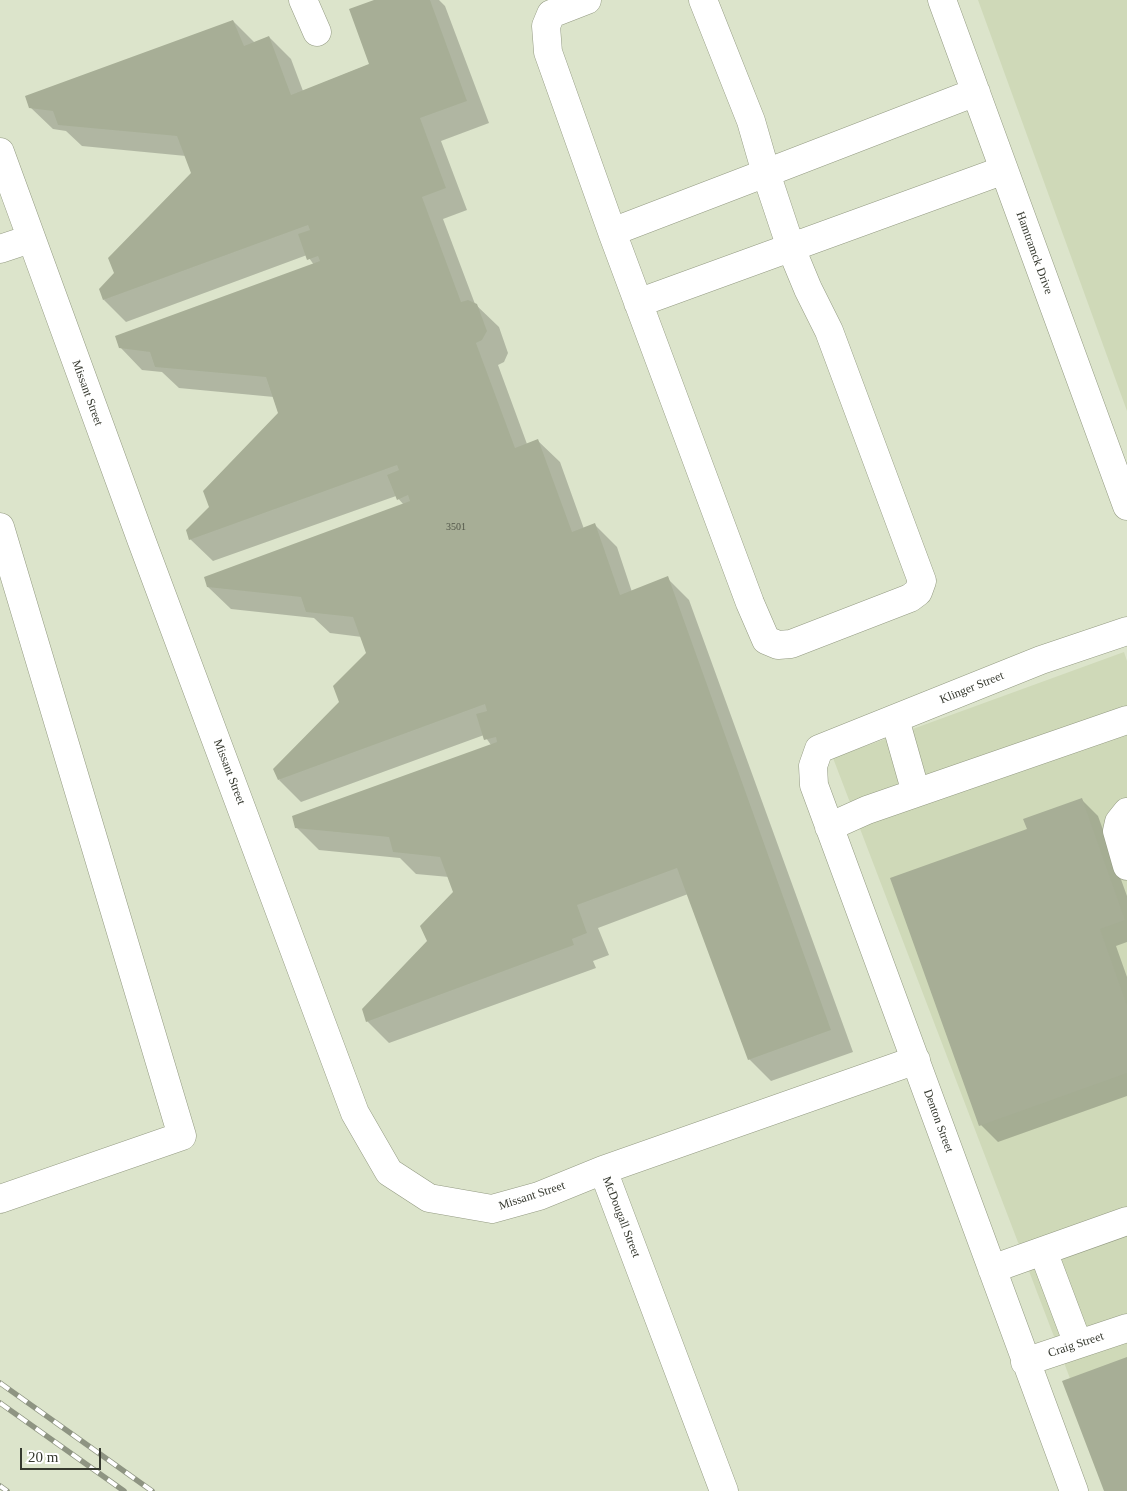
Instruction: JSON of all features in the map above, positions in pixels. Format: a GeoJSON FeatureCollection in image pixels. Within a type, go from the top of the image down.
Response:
{"type":"FeatureCollection","features":[{"type":"Feature","properties":{"kind":"street"},"geometry":{"type":"LineString","coordinates":[[303,0],[317,32]]}},
{"type":"Feature","properties":{"kind":"street"},"geometry":{"type":"LineString","coordinates":[[587,0],[551,14],[546,26],[548,52],[638,303],[750,603],[766,640],[778,645],[791,644],[910,598],[918,592],[922,581],[830,331],[808,289],[791,248],[751,121],[703,0]]}},
{"type":"Feature","properties":{"kind":"street","name":"Hamtramck Drive"},"geometry":{"type":"LineString","coordinates":[[942,0],[1127,506]]}},
{"type":"Feature","properties":{"kind":"street"},"geometry":{"type":"LineString","coordinates":[[612,232],[976,92]]}},
{"type":"Feature","properties":{"kind":"street","name":"Missant Street"},"geometry":{"type":"LineString","coordinates":[[0,152],[30,239],[355,1112],[389,1172],[429,1198],[492,1208],[539,1196],[603,1170]]}},
{"type":"Feature","properties":{"kind":"street"},"geometry":{"type":"LineString","coordinates":[[638,303],[1004,170]]}},
{"type":"Feature","properties":{"kind":"street"},"geometry":{"type":"LineString","coordinates":[[0,249],[30,239]]}},
{"type":"Feature","properties":{"kind":"street"},"geometry":{"type":"LineString","coordinates":[[0,528],[182,1136],[0,1199]]}},
{"type":"Feature","properties":{"kind":"street","name":"Klinger Street"},"geometry":{"type":"LineString","coordinates":[[818,749],[1041,660],[1127,631]]}},
{"type":"Feature","properties":{"kind":"street"},"geometry":{"type":"LineString","coordinates":[[894,719],[916,793]]}},
{"type":"Feature","properties":{"kind":"street"},"geometry":{"type":"LineString","coordinates":[[830,827],[868,810],[1127,720]]}},
{"type":"Feature","properties":{"kind":"street","name":"Denton Street"},"geometry":{"type":"LineString","coordinates":[[818,749],[813,766],[814,785],[1074,1491]]}},
{"type":"Feature","properties":{"kind":"street"},"geometry":{"type":"LineString","coordinates":[[1127,812],[1119,822],[1117,831],[1127,866]]}},
{"type":"Feature","properties":{"kind":"street","name":"McDougall Street"},"geometry":{"type":"LineString","coordinates":[[724,1491],[603,1170],[916,1060]]}},
{"type":"Feature","properties":{"kind":"street"},"geometry":{"type":"LineString","coordinates":[[992,1269],[1127,1221]]}},
{"type":"Feature","properties":{"kind":"street"},"geometry":{"type":"LineString","coordinates":[[1043,1251],[1078,1344]]}},
{"type":"Feature","properties":{"kind":"street","name":"Craig Street"},"geometry":{"type":"LineString","coordinates":[[1025,1362],[1127,1328]]}},
{"type":"Feature","properties":{"kind":"shaded area"},"geometry":{"type":"Polygon","coordinates":[[[978,0],[1127,0],[1127,411],[978,0]]]}},
{"type":"Feature","properties":{"kind":"shaded area"},"geometry":{"type":"Polygon","coordinates":[[[1124,652],[1127,661],[1127,1491],[1113,1491],[833,758],[1124,652]]]}},
{"type":"Feature","properties":{"kind":"building"},"geometry":{"type":"Polygon","coordinates":[[[374,0],[430,0],[467,101],[420,118],[446,188],[422,197],[461,302],[468,300],[477,304],[487,331],[482,340],[476,343],[515,448],[538,439],[572,532],[595,523],[620,595],[668,576],[831,1030],[748,1060],[677,868],[577,905],[587,933],[572,939],[574,945],[366,1022],[362,1009],[427,941],[420,926],[453,892],[440,857],[393,852],[389,837],[295,828],[292,816],[497,742],[496,737],[484,740],[476,714],[487,711],[485,704],[278,780],[273,769],[339,702],[333,686],[366,653],[353,617],[306,612],[301,597],[207,587],[204,577],[410,501],[408,495],[397,500],[387,475],[399,470],[397,465],[189,540],[186,530],[209,507],[203,491],[278,413],[266,377],[155,367],[150,352],[119,348],[115,336],[320,261],[318,256],[307,260],[298,234],[310,230],[308,225],[103,300],[99,289],[114,273],[108,258],[191,173],[177,136],[58,125],[53,111],[29,108],[25,96],[233,20],[244,46],[269,36],[291,95],[369,64],[349,9],[374,0]]]}},
{"type":"Feature","properties":{"kind":"building"},"geometry":{"type":"Polygon","coordinates":[[[1082,798],[1125,920],[1100,929],[1127,1005],[1127,1073],[979,1126],[890,878],[1027,829],[1023,819],[1082,798]]]}},
{"type":"Feature","properties":{"kind":"building"},"geometry":{"type":"Polygon","coordinates":[[[1127,1357],[1127,1491],[1104,1491],[1062,1381],[1127,1357]]]}},
{"type":"Feature","properties":{"kind":"railway"},"geometry":{"type":"LineString","coordinates":[[0,1383],[152,1491]]}},
{"type":"Feature","properties":{"kind":"railway"},"geometry":{"type":"LineString","coordinates":[[0,1403],[124,1491]]}},
{"type":"Feature","properties":{"kind":"railway"},"geometry":{"type":"LineString","coordinates":[[0,1486],[7,1491]]}}]}
